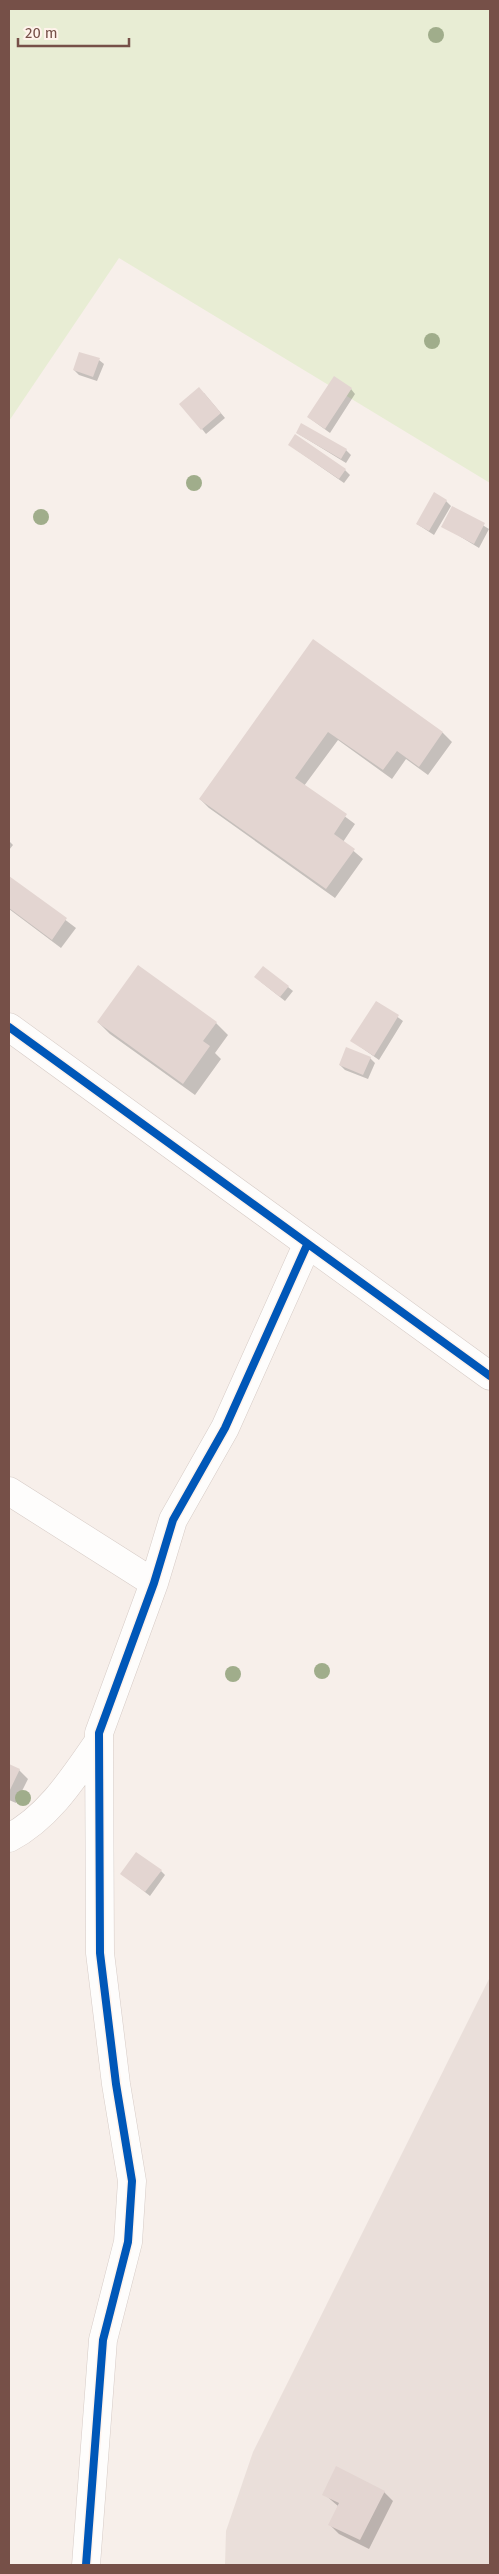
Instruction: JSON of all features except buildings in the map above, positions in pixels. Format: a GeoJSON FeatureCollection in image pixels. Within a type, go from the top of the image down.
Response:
{"type":"FeatureCollection","features":[{"type":"Feature","properties":{"kind":"street"},"geometry":{"type":"LineString","coordinates":[[9,1027],[490,1376]]}},
{"type":"Feature","properties":{"kind":"street"},"geometry":{"type":"LineString","coordinates":[[86,2565],[103,2340],[128,2242],[132,2180],[116,2084],[100,1952],[99,1733],[154,1583],[174,1520],[225,1428],[307,1245]]}},
{"type":"Feature","properties":{"kind":"street"},"geometry":{"type":"LineString","coordinates":[[9,1491],[154,1583]]}},
{"type":"Feature","properties":{"kind":"street"},"geometry":{"type":"LineString","coordinates":[[9,1838],[27,1828],[68,1786],[99,1741]]}},
{"type":"Feature","properties":{"kind":"shaded area"},"geometry":{"type":"Polygon","coordinates":[[[490,1977],[490,2565],[225,2565],[226,2531],[253,2452],[490,1977]]]}},
{"type":"Feature","properties":{"kind":"green space"},"geometry":{"type":"Polygon","coordinates":[[[9,9],[490,9],[490,483],[119,258],[9,421],[9,9]]]}},
{"type":"Feature","properties":{"kind":"cycle path"},"geometry":{"type":"LineString","coordinates":[[9,1027],[490,1376]]}},
{"type":"Feature","properties":{"kind":"cycle path"},"geometry":{"type":"LineString","coordinates":[[86,2565],[103,2340],[128,2242],[132,2181],[116,2084],[100,1953],[99,1733],[154,1583],[173,1520],[225,1428],[307,1245]]}}]}
